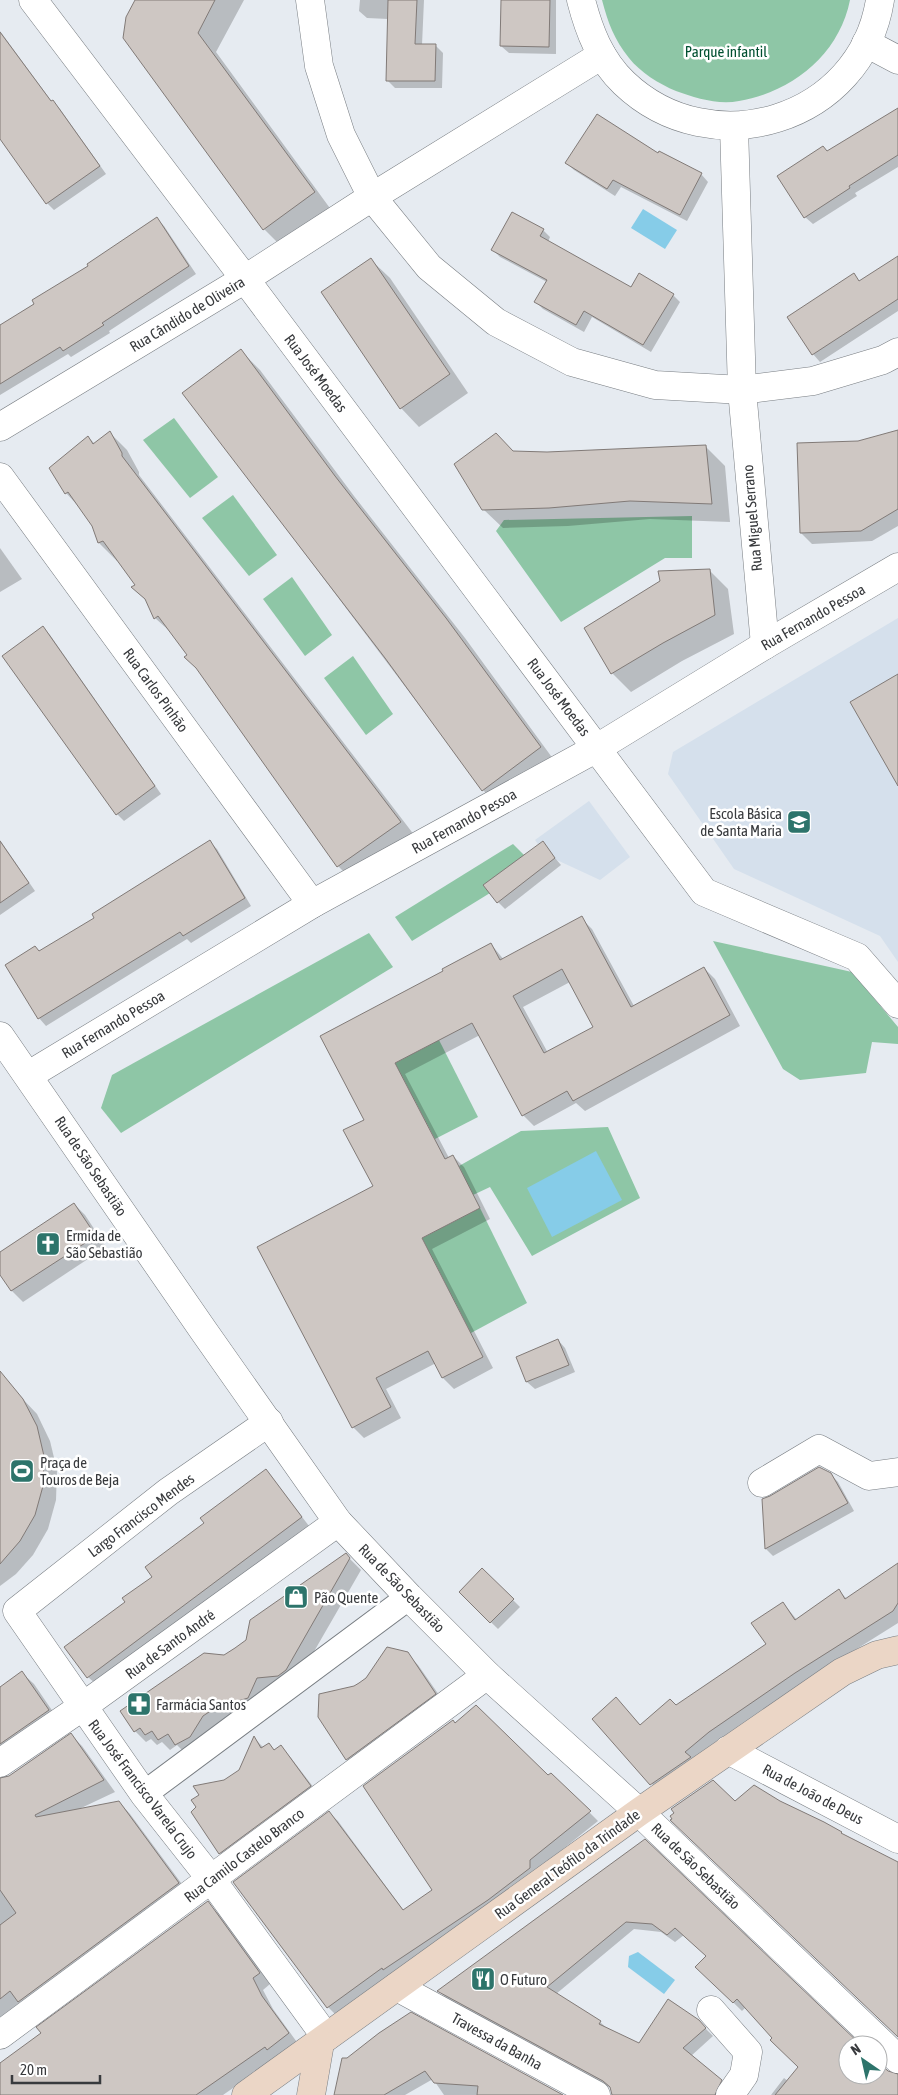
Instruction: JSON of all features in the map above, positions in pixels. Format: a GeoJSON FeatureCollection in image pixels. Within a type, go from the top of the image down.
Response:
{"type":"FeatureCollection","features":[{"type":"Feature","properties":{"kind":"main road","name":"Rua General Teófilo da Trindade"},"geometry":{"type":"LineString","coordinates":[[246,2095],[639,1812],[842,1672],[877,1655],[898,1650]]}},
{"type":"Feature","properties":{"kind":"main road"},"geometry":{"type":"LineString","coordinates":[[311,2095],[323,2040]]}},
{"type":"Feature","properties":{"kind":"street","name":"Rua José Moedas"},"geometry":{"type":"LineString","coordinates":[[33,0],[245,279],[704,892],[858,957],[898,1004]]}},
{"type":"Feature","properties":{"kind":"street"},"geometry":{"type":"LineString","coordinates":[[310,0],[319,66],[341,135],[372,197],[429,267],[496,322],[572,362],[655,385],[742,390],[813,381],[883,360],[898,352]]}},
{"type":"Feature","properties":{"kind":"street"},"geometry":{"type":"LineString","coordinates":[[581,0],[589,30],[602,55],[623,82],[647,102],[674,116],[704,124],[734,126],[767,122],[797,111],[825,93],[843,76],[866,43],[880,0]]}},
{"type":"Feature","properties":{"kind":"street"},"geometry":{"type":"LineString","coordinates":[[866,43],[898,60]]}},
{"type":"Feature","properties":{"kind":"street","name":"Rua Cândido de Oliveira"},"geometry":{"type":"LineString","coordinates":[[0,427],[245,279],[372,197],[602,55]]}},
{"type":"Feature","properties":{"kind":"street","name":"Rua Miguel Serrano"},"geometry":{"type":"LineString","coordinates":[[734,126],[742,390],[765,645]]}},
{"type":"Feature","properties":{"kind":"street","name":"Rua Carlos Pinhão"},"geometry":{"type":"LineString","coordinates":[[0,477],[312,904]]}},
{"type":"Feature","properties":{"kind":"street","name":"Rua Fernando Pessoa"},"geometry":{"type":"LineString","coordinates":[[29,1075],[312,904],[597,748],[765,645],[898,567]]}},
{"type":"Feature","properties":{"kind":"street","name":"Rua de São Sebastião"},"geometry":{"type":"LineString","coordinates":[[0,1036],[29,1075],[203,1330],[338,1522],[409,1597],[487,1674],[639,1812],[898,2059]]}},
{"type":"Feature","properties":{"kind":"street","name":"Largo Francisco Mendes"},"geometry":{"type":"LineString","coordinates":[[17,1611],[168,1492],[269,1422]]}},
{"type":"Feature","properties":{"kind":"street"},"geometry":{"type":"LineString","coordinates":[[762,1483],[818,1449],[869,1476],[898,1472]]}},
{"type":"Feature","properties":{"kind":"street","name":"Rua de Santo André"},"geometry":{"type":"LineString","coordinates":[[0,1763],[82,1707],[338,1522]]}},
{"type":"Feature","properties":{"kind":"street"},"geometry":{"type":"LineString","coordinates":[[144,1794],[409,1597]]}},
{"type":"Feature","properties":{"kind":"street","name":"Rua José Francisco Varela Crujo"},"geometry":{"type":"LineString","coordinates":[[17,1611],[144,1794],[211,1879],[323,2040]]}},
{"type":"Feature","properties":{"kind":"street","name":"Rua Camilo Castelo Branco"},"geometry":{"type":"LineString","coordinates":[[0,2035],[487,1674]]}},
{"type":"Feature","properties":{"kind":"street","name":"Rua de João de Deus"},"geometry":{"type":"LineString","coordinates":[[728,1750],[898,1839]]}},
{"type":"Feature","properties":{"kind":"street","name":"Travessa da Banha"},"geometry":{"type":"LineString","coordinates":[[397,1987],[596,2095]]}},
{"type":"Feature","properties":{"kind":"street"},"geometry":{"type":"LineString","coordinates":[[710,2010],[748,2052],[744,2075],[730,2095]]}},
{"type":"Feature","properties":{"kind":"shaded area","name":"Escola Básica de Santa Maria"},"geometry":{"type":"Polygon","coordinates":[[[898,618],[898,962],[880,936],[734,869],[668,774],[673,752],[898,618]]]}},
{"type":"Feature","properties":{"kind":"shaded area"},"geometry":{"type":"Polygon","coordinates":[[[589,801],[630,857],[600,880],[546,855],[535,840],[589,801]]]}},
{"type":"Feature","properties":{"kind":"green space","name":"Parque infantil"},"geometry":{"type":"Polygon","coordinates":[[[602,0],[850,0],[844,20],[835,38],[824,54],[810,68],[795,80],[777,89],[739,101],[723,102],[699,98],[676,91],[644,73],[629,58],[615,37],[602,0]]]}},
{"type":"Feature","properties":{"kind":"green space"},"geometry":{"type":"Polygon","coordinates":[[[174,418],[218,477],[190,498],[143,440],[174,418]]]}},
{"type":"Feature","properties":{"kind":"green space"},"geometry":{"type":"Polygon","coordinates":[[[233,495],[277,555],[249,576],[202,518],[233,495]]]}},
{"type":"Feature","properties":{"kind":"green space"},"geometry":{"type":"Polygon","coordinates":[[[692,516],[692,558],[665,558],[561,622],[496,531],[504,520],[692,516]]]}},
{"type":"Feature","properties":{"kind":"green space"},"geometry":{"type":"Polygon","coordinates":[[[292,577],[332,635],[305,656],[263,599],[292,577]]]}},
{"type":"Feature","properties":{"kind":"green space"},"geometry":{"type":"Polygon","coordinates":[[[353,656],[393,714],[366,735],[324,678],[353,656]]]}},
{"type":"Feature","properties":{"kind":"green space"},"geometry":{"type":"Polygon","coordinates":[[[513,844],[524,855],[490,893],[412,941],[395,917],[513,844]]]}},
{"type":"Feature","properties":{"kind":"green space"},"geometry":{"type":"Polygon","coordinates":[[[369,933],[393,967],[121,1133],[101,1108],[112,1075],[369,933]]]}},
{"type":"Feature","properties":{"kind":"green space"},"geometry":{"type":"Polygon","coordinates":[[[713,941],[852,972],[898,1027],[898,1044],[872,1042],[866,1073],[800,1080],[783,1069],[713,941]]]}},
{"type":"Feature","properties":{"kind":"green space"},"geometry":{"type":"Polygon","coordinates":[[[439,1040],[478,1117],[435,1139],[395,1063],[439,1040]]]}},
{"type":"Feature","properties":{"kind":"green space"},"geometry":{"type":"Polygon","coordinates":[[[608,1127],[640,1198],[532,1256],[490,1187],[473,1195],[459,1166],[521,1131],[608,1127]]]}},
{"type":"Feature","properties":{"kind":"green space"},"geometry":{"type":"Polygon","coordinates":[[[480,1208],[527,1303],[471,1333],[422,1238],[480,1208]]]}},
{"type":"Feature","properties":{"kind":"water"},"geometry":{"type":"Polygon","coordinates":[[[643,209],[677,230],[665,249],[631,228],[643,209]]]}},
{"type":"Feature","properties":{"kind":"water"},"geometry":{"type":"Polygon","coordinates":[[[596,1151],[622,1200],[552,1237],[527,1188],[596,1151]]]}},
{"type":"Feature","properties":{"kind":"water"},"geometry":{"type":"Polygon","coordinates":[[[638,1952],[675,1980],[664,1994],[628,1967],[629,1956],[638,1952]]]}},
{"type":"Feature","properties":{"kind":"building"},"geometry":{"type":"Polygon","coordinates":[[[135,0],[215,0],[198,33],[315,192],[263,230],[123,38],[126,17],[135,0]]]}},
{"type":"Feature","properties":{"kind":"building"},"geometry":{"type":"Polygon","coordinates":[[[388,0],[417,0],[415,44],[436,44],[435,81],[386,81],[388,0]]]}},
{"type":"Feature","properties":{"kind":"building"},"geometry":{"type":"Polygon","coordinates":[[[501,0],[550,0],[549,47],[500,46],[501,0]]]}},
{"type":"Feature","properties":{"kind":"building"},"geometry":{"type":"Polygon","coordinates":[[[0,32],[51,101],[53,100],[100,166],[46,204],[0,139],[0,32]]]}},
{"type":"Feature","properties":{"kind":"building"},"geometry":{"type":"Polygon","coordinates":[[[898,108],[898,155],[849,186],[850,188],[804,218],[777,176],[823,146],[827,151],[898,108]]]}},
{"type":"Feature","properties":{"kind":"building"},"geometry":{"type":"Polygon","coordinates":[[[597,114],[658,153],[659,151],[702,173],[680,215],[613,180],[607,189],[565,163],[597,114]]]}},
{"type":"Feature","properties":{"kind":"building"},"geometry":{"type":"Polygon","coordinates":[[[512,212],[544,229],[540,236],[631,287],[639,273],[674,294],[643,345],[584,311],[576,325],[534,302],[547,280],[491,250],[512,212]]]}},
{"type":"Feature","properties":{"kind":"building"},"geometry":{"type":"Polygon","coordinates":[[[157,217],[189,266],[63,351],[60,347],[0,384],[0,325],[34,304],[32,300],[88,266],[87,264],[157,217]]]}},
{"type":"Feature","properties":{"kind":"building"},"geometry":{"type":"Polygon","coordinates":[[[898,256],[898,299],[812,355],[787,317],[854,273],[859,281],[898,256]]]}},
{"type":"Feature","properties":{"kind":"building"},"geometry":{"type":"Polygon","coordinates":[[[371,258],[450,374],[400,409],[321,292],[371,258]]]}},
{"type":"Feature","properties":{"kind":"building"},"geometry":{"type":"Polygon","coordinates":[[[241,349],[335,476],[446,618],[541,747],[482,791],[385,658],[182,393],[241,349]]]}},
{"type":"Feature","properties":{"kind":"building"},"geometry":{"type":"Polygon","coordinates":[[[898,430],[898,509],[861,531],[800,533],[797,443],[858,441],[898,430]]]}},
{"type":"Feature","properties":{"kind":"building"},"geometry":{"type":"Polygon","coordinates":[[[110,431],[122,456],[401,822],[337,867],[196,668],[184,657],[187,655],[158,616],[154,619],[145,599],[131,587],[135,585],[103,541],[98,543],[92,526],[68,492],[65,494],[49,468],[88,436],[93,444],[110,431]]]}},
{"type":"Feature","properties":{"kind":"building"},"geometry":{"type":"Polygon","coordinates":[[[496,433],[513,451],[547,452],[706,445],[712,504],[630,501],[549,508],[482,510],[454,464],[496,433]]]}},
{"type":"Feature","properties":{"kind":"building"},"geometry":{"type":"Polygon","coordinates":[[[710,569],[715,615],[611,674],[584,628],[660,581],[658,571],[710,569]]]}},
{"type":"Feature","properties":{"kind":"building"},"geometry":{"type":"Polygon","coordinates":[[[43,626],[155,786],[116,815],[2,656],[43,626]]]}},
{"type":"Feature","properties":{"kind":"building"},"geometry":{"type":"Polygon","coordinates":[[[898,674],[898,786],[850,702],[898,674]]]}},
{"type":"Feature","properties":{"kind":"building"},"geometry":{"type":"Polygon","coordinates":[[[210,840],[245,898],[183,936],[180,932],[38,1019],[5,965],[35,946],[39,951],[94,918],[92,914],[210,840]]]}},
{"type":"Feature","properties":{"kind":"building"},"geometry":{"type":"Polygon","coordinates":[[[0,841],[29,883],[0,903],[0,841]]]}},
{"type":"Feature","properties":{"kind":"building"},"geometry":{"type":"Polygon","coordinates":[[[543,841],[555,858],[497,903],[483,885],[543,841]]]}},
{"type":"Feature","properties":{"kind":"building"},"geometry":{"type":"Polygon","coordinates":[[[582,916],[631,1007],[704,967],[730,1015],[573,1101],[567,1091],[522,1116],[472,1023],[395,1063],[445,1159],[453,1155],[480,1208],[422,1238],[483,1357],[442,1378],[428,1351],[376,1378],[391,1407],[352,1428],[257,1247],[373,1186],[343,1130],[364,1120],[320,1036],[443,971],[442,969],[491,943],[500,960],[582,916]],[[562,969],[513,996],[544,1053],[593,1027],[562,969]]]}},
{"type":"Feature","properties":{"kind":"building","name":"Ermida de São Sebastião"},"geometry":{"type":"Polygon","coordinates":[[[74,1203],[96,1236],[11,1291],[0,1275],[0,1252],[74,1203]]]}},
{"type":"Feature","properties":{"kind":"building"},"geometry":{"type":"Polygon","coordinates":[[[558,1339],[569,1365],[526,1382],[516,1357],[558,1339]]]}},
{"type":"Feature","properties":{"kind":"building","name":"Praça de Touros de Beja"},"geometry":{"type":"Polygon","coordinates":[[[0,1371],[23,1399],[37,1426],[44,1456],[43,1486],[35,1515],[20,1541],[0,1564],[0,1371]]]}},
{"type":"Feature","properties":{"kind":"building"},"geometry":{"type":"Polygon","coordinates":[[[819,1467],[831,1473],[848,1503],[765,1549],[762,1499],[819,1467]]]}},
{"type":"Feature","properties":{"kind":"building"},"geometry":{"type":"Polygon","coordinates":[[[266,1469],[302,1517],[87,1678],[64,1647],[125,1602],[122,1598],[152,1577],[145,1567],[204,1523],[200,1518],[266,1469]]]}},
{"type":"Feature","properties":{"kind":"building"},"geometry":{"type":"Polygon","coordinates":[[[346,1553],[350,1558],[286,1670],[278,1676],[257,1678],[248,1698],[215,1708],[203,1716],[190,1737],[175,1745],[168,1734],[158,1740],[152,1731],[145,1735],[140,1728],[134,1732],[120,1711],[204,1653],[224,1655],[235,1648],[246,1640],[250,1620],[346,1553]]]}},
{"type":"Feature","properties":{"kind":"building"},"geometry":{"type":"Polygon","coordinates":[[[898,1563],[898,1603],[893,1611],[795,1673],[709,1732],[685,1752],[691,1757],[650,1785],[592,1719],[616,1697],[640,1725],[670,1699],[676,1705],[766,1644],[751,1623],[783,1602],[795,1620],[839,1589],[845,1599],[898,1563]]]}},
{"type":"Feature","properties":{"kind":"building"},"geometry":{"type":"Polygon","coordinates":[[[482,1568],[514,1599],[490,1623],[459,1592],[482,1568]]]}},
{"type":"Feature","properties":{"kind":"building"},"geometry":{"type":"Polygon","coordinates":[[[387,1647],[408,1652],[436,1694],[346,1760],[318,1717],[319,1694],[354,1686],[359,1683],[366,1678],[387,1647]]]}},
{"type":"Feature","properties":{"kind":"building"},"geometry":{"type":"Polygon","coordinates":[[[22,1671],[49,1710],[0,1744],[0,1687],[22,1671]]]}},
{"type":"Feature","properties":{"kind":"building"},"geometry":{"type":"Polygon","coordinates":[[[476,1705],[548,1775],[551,1773],[591,1811],[530,1860],[530,1868],[488,1900],[383,1970],[382,1968],[327,2008],[233,1882],[329,1811],[403,1910],[432,1890],[363,1786],[453,1720],[455,1723],[476,1705]]]}},
{"type":"Feature","properties":{"kind":"building"},"geometry":{"type":"Polygon","coordinates":[[[71,1733],[104,1780],[35,1815],[36,1817],[119,1801],[179,1883],[18,2002],[10,1991],[0,1999],[0,1925],[16,1913],[0,1890],[0,1778],[9,1776],[71,1733]]]}},
{"type":"Feature","properties":{"kind":"building"},"geometry":{"type":"Polygon","coordinates":[[[254,1736],[261,1748],[269,1743],[274,1750],[281,1745],[311,1786],[219,1854],[191,1812],[196,1807],[191,1800],[199,1795],[193,1786],[224,1780],[239,1770],[254,1736]]]}},
{"type":"Feature","properties":{"kind":"building"},"geometry":{"type":"Polygon","coordinates":[[[713,1780],[735,1801],[754,1785],[780,1801],[824,1822],[841,1833],[898,1862],[898,2037],[670,1820],[672,1819],[670,1816],[674,1813],[671,1809],[713,1780]]]}},
{"type":"Feature","properties":{"kind":"building"},"geometry":{"type":"Polygon","coordinates":[[[645,1839],[851,2035],[838,2035],[838,2085],[888,2085],[888,2071],[898,2074],[898,2095],[775,2095],[798,2067],[770,2040],[772,2038],[737,1999],[733,2003],[695,1967],[706,1956],[675,1928],[667,1935],[652,1924],[626,1922],[547,1987],[601,2021],[599,2024],[639,2043],[668,1999],[699,2020],[706,2028],[683,2048],[722,2080],[715,2095],[612,2095],[610,2087],[603,2081],[437,1991],[645,1839]]]}},
{"type":"Feature","properties":{"kind":"building"},"geometry":{"type":"Polygon","coordinates":[[[208,1901],[260,1973],[253,1978],[262,1996],[289,2033],[267,2050],[265,2047],[196,2095],[0,2095],[0,2063],[41,2033],[36,2027],[208,1901]]]}},
{"type":"Feature","properties":{"kind":"building"},"geometry":{"type":"Polygon","coordinates":[[[411,2012],[563,2095],[477,2095],[478,2086],[434,2083],[425,2071],[384,2095],[334,2095],[342,2058],[347,2058],[379,2033],[411,2012]]]}},
{"type":"Feature","properties":{"kind":"place","name":"Escola Básica de Santa Maria"},"geometry":{"type":"Point","coordinates":[799,822]}},
{"type":"Feature","properties":{"kind":"place","name":"Ermida de São Sebastião"},"geometry":{"type":"Point","coordinates":[48,1244]}},
{"type":"Feature","properties":{"kind":"place","name":"Praça de Touros de Beja"},"geometry":{"type":"Point","coordinates":[22,1471]}},
{"type":"Feature","properties":{"kind":"place","name":"Pão Quente"},"geometry":{"type":"Point","coordinates":[296,1597]}},
{"type":"Feature","properties":{"kind":"place","name":"Farmácia Santos"},"geometry":{"type":"Point","coordinates":[139,1704]}},
{"type":"Feature","properties":{"kind":"place","name":"O Futuro"},"geometry":{"type":"Point","coordinates":[483,1979]}}]}
